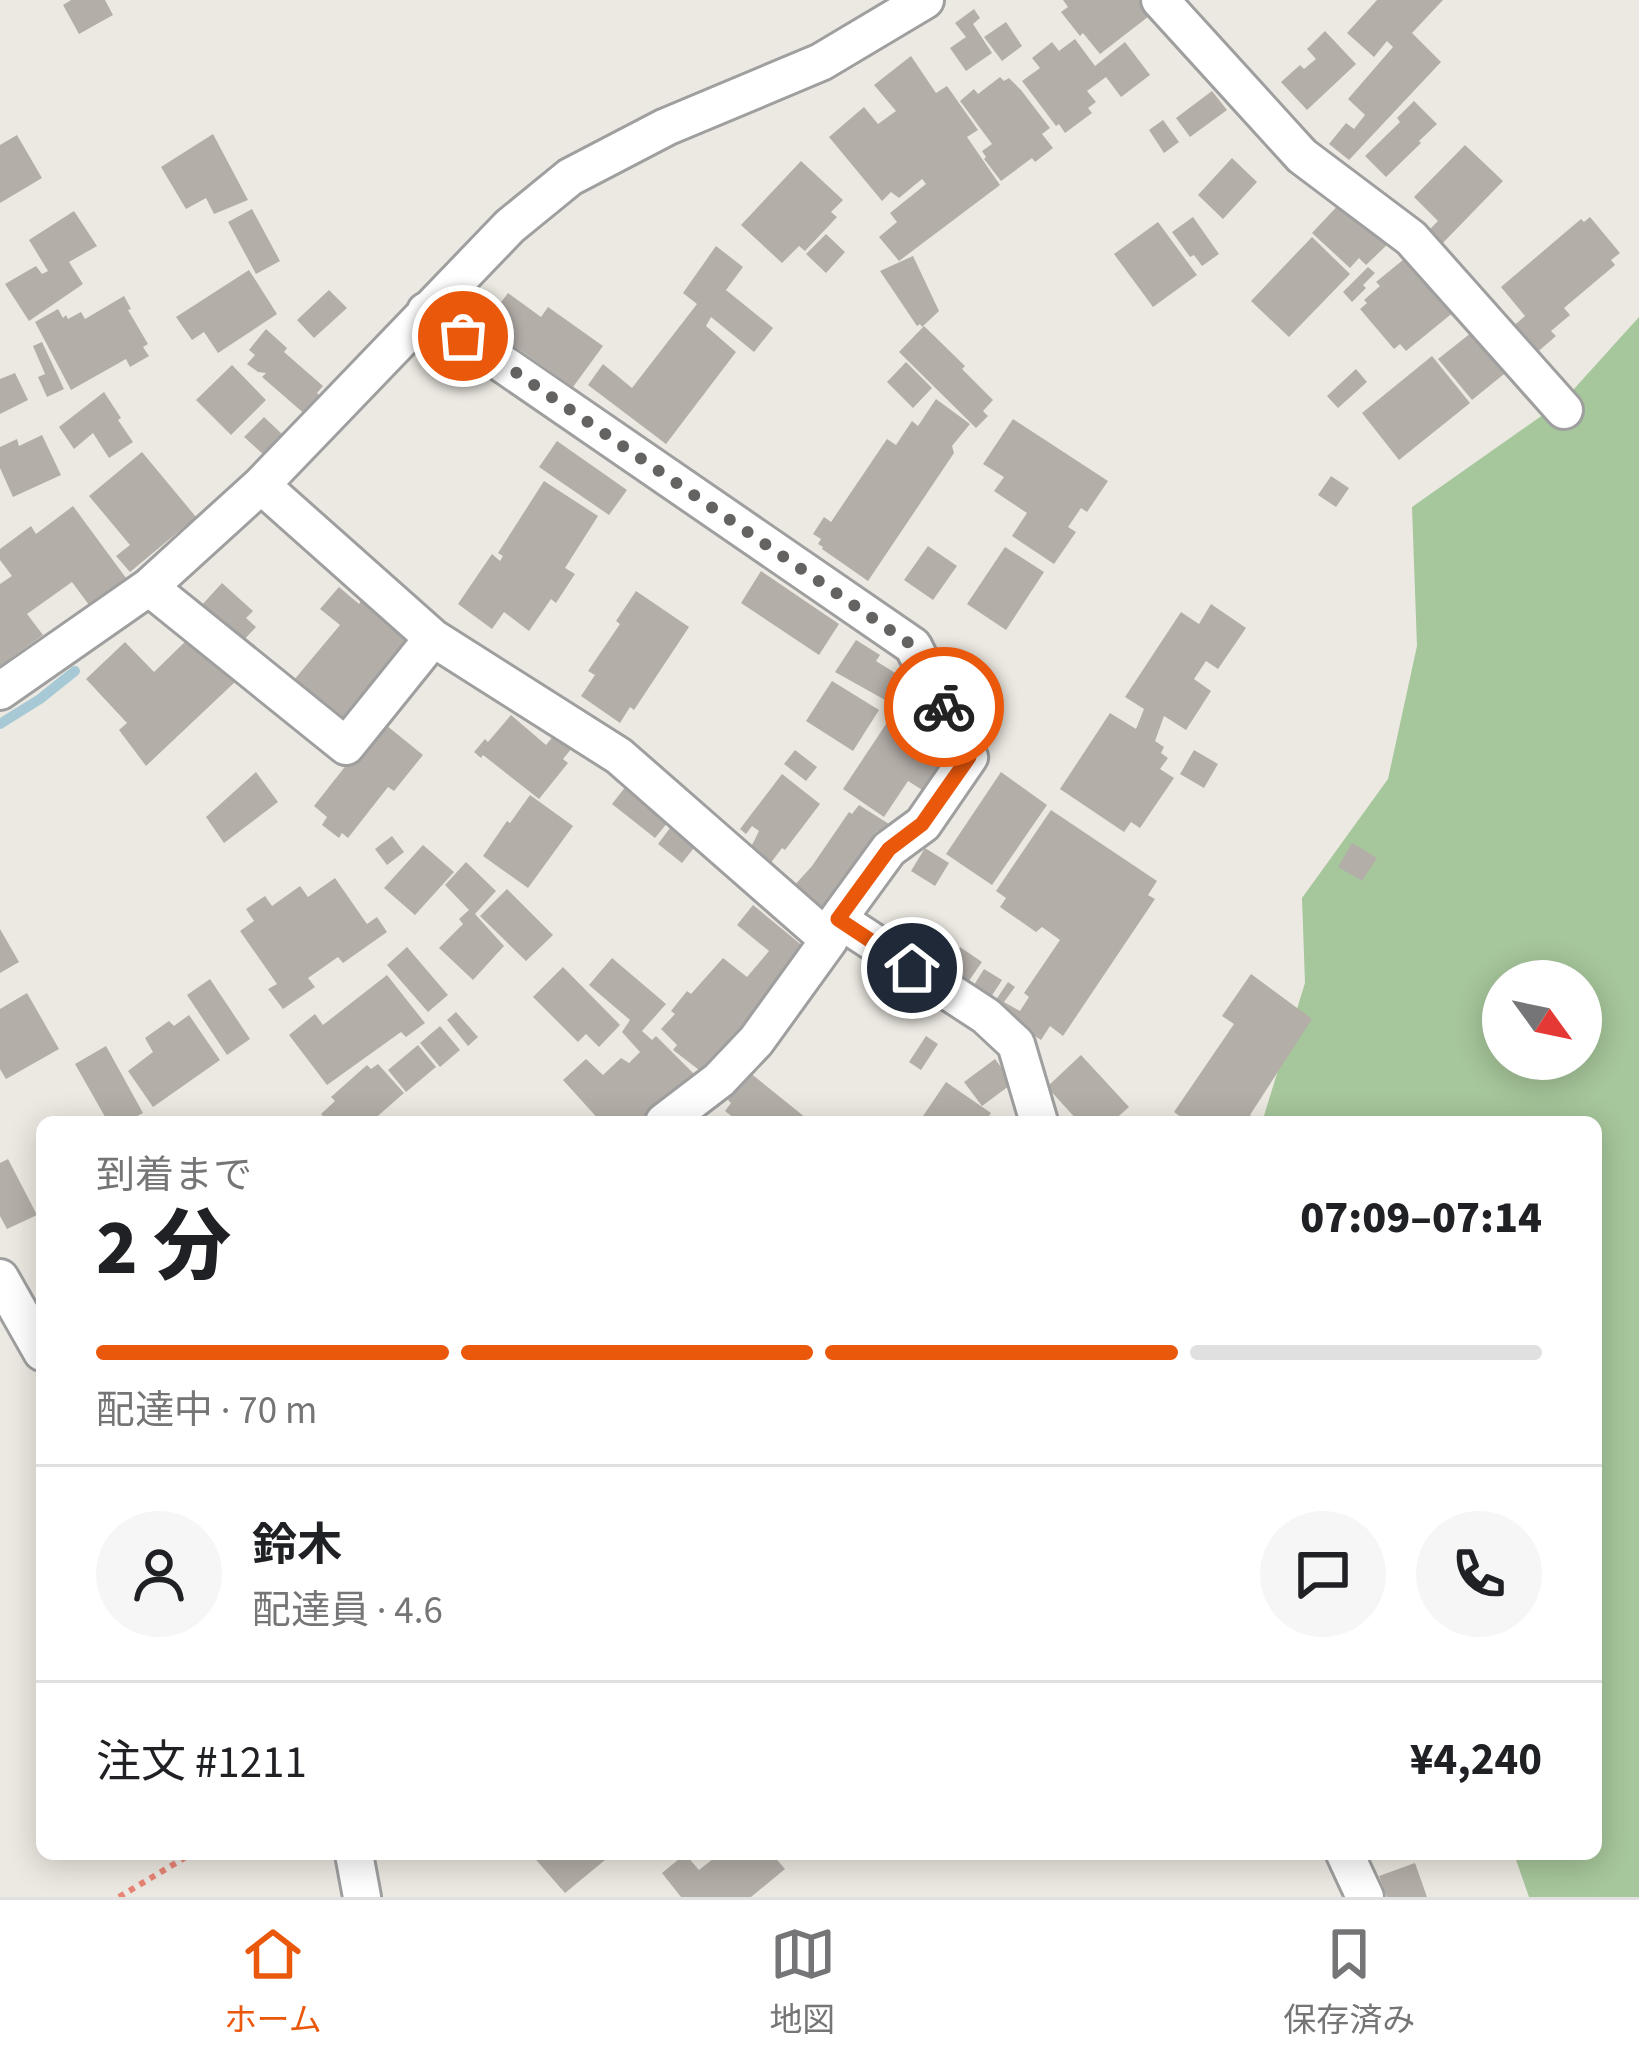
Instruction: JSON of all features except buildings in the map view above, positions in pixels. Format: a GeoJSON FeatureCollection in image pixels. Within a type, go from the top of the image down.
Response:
{"type":"FeatureCollection","features":[{"type":"Feature","properties":{"kind":"street"},"geometry":{"type":"LineString","coordinates":[[0,691],[149,587],[261,485],[510,226],[570,177],[666,127],[821,62],[925,0]]}},
{"type":"Feature","properties":{"kind":"street"},"geometry":{"type":"LineString","coordinates":[[1160,0],[1302,156],[1411,238],[1564,410]]}},
{"type":"Feature","properties":{"kind":"street"},"geometry":{"type":"LineString","coordinates":[[426,310],[913,646],[969,757],[922,824],[889,849],[756,1041],[719,1080],[672,1116]]}},
{"type":"Feature","properties":{"kind":"street"},"geometry":{"type":"LineString","coordinates":[[261,485],[433,638],[619,756],[834,929],[986,1016],[1016,1044],[1038,1116]]}},
{"type":"Feature","properties":{"kind":"street"},"geometry":{"type":"LineString","coordinates":[[149,587],[346,746],[433,638]]}},
{"type":"Feature","properties":{"kind":"street"},"geometry":{"type":"LineString","coordinates":[[0,1278],[23,1341]]}},
{"type":"Feature","properties":{"kind":"street"},"geometry":{"type":"LineString","coordinates":[[355,1860],[362,1897]]}},
{"type":"Feature","properties":{"kind":"street"},"geometry":{"type":"LineString","coordinates":[[1348,1860],[1365,1897]]}},
{"type":"Feature","properties":{"kind":"path"},"geometry":{"type":"LineString","coordinates":[[119,1897],[181,1860]]}},
{"type":"Feature","properties":{"kind":"green space"},"geometry":{"type":"Polygon","coordinates":[[[1639,317],[1639,1897],[1529,1897],[1516,1860],[1602,1860],[1602,1116],[1264,1116],[1305,983],[1302,898],[1388,779],[1417,646],[1412,507],[1564,400],[1639,317]]]}},
{"type":"Feature","properties":{"kind":"waterway"},"geometry":{"type":"LineString","coordinates":[[0,724],[75,671]]}},
{"type":"Feature","properties":{"kind":"way so far"},"geometry":{"type":"LineString","coordinates":[[463,336],[913,646],[944,707]]}},
{"type":"Feature","properties":{"kind":"route"},"geometry":{"type":"LineString","coordinates":[[912,968],[838,919],[889,849],[922,824],[969,757],[944,707]]}}]}
